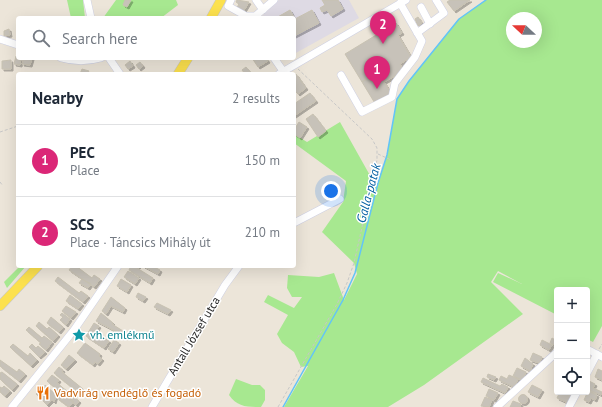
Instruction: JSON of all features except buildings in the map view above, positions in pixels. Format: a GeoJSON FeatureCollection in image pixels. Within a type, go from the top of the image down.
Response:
{"type":"FeatureCollection","features":[{"type":"Feature","properties":{"kind":"main road"},"geometry":{"type":"LineString","coordinates":[[211,16],[221,0]]}},
{"type":"Feature","properties":{"kind":"main road"},"geometry":{"type":"LineString","coordinates":[[179,72],[187,60]]}},
{"type":"Feature","properties":{"kind":"main road"},"geometry":{"type":"LineString","coordinates":[[0,306],[36,268]]}},
{"type":"Feature","properties":{"kind":"street"},"geometry":{"type":"LineString","coordinates":[[87,0],[91,16]]}},
{"type":"Feature","properties":{"kind":"street"},"geometry":{"type":"LineString","coordinates":[[231,0],[228,6],[246,16]]}},
{"type":"Feature","properties":{"kind":"street"},"geometry":{"type":"LineString","coordinates":[[256,0],[263,10]]}},
{"type":"Feature","properties":{"kind":"street"},"geometry":{"type":"LineString","coordinates":[[255,16],[274,0]]}},
{"type":"Feature","properties":{"kind":"street"},"geometry":{"type":"LineString","coordinates":[[418,33],[444,13],[436,0]]}},
{"type":"Feature","properties":{"kind":"street"},"geometry":{"type":"LineString","coordinates":[[275,60],[281,72],[403,2],[422,41],[415,57],[395,83],[392,98],[362,112],[341,75]]}},
{"type":"Feature","properties":{"kind":"street"},"geometry":{"type":"LineString","coordinates":[[420,7],[430,24]]}},
{"type":"Feature","properties":{"kind":"street"},"geometry":{"type":"LineString","coordinates":[[0,39],[16,44]]}},
{"type":"Feature","properties":{"kind":"street"},"geometry":{"type":"LineString","coordinates":[[68,60],[91,60]]}},
{"type":"Feature","properties":{"kind":"street"},"geometry":{"type":"LineString","coordinates":[[110,60],[119,72]]}},
{"type":"Feature","properties":{"kind":"street"},"geometry":{"type":"LineString","coordinates":[[296,222],[340,199]]}},
{"type":"Feature","properties":{"kind":"street"},"geometry":{"type":"LineString","coordinates":[[12,407],[74,330],[117,268]]}},
{"type":"Feature","properties":{"kind":"street","name":"Antall József utca"},"geometry":{"type":"LineString","coordinates":[[152,407],[225,285],[238,268]]}},
{"type":"Feature","properties":{"kind":"street"},"geometry":{"type":"LineString","coordinates":[[590,350],[599,355],[590,368]]}},
{"type":"Feature","properties":{"kind":"street"},"geometry":{"type":"LineString","coordinates":[[497,407],[554,355]]}},
{"type":"Feature","properties":{"kind":"street"},"geometry":{"type":"LineString","coordinates":[[569,407],[575,395]]}},
{"type":"Feature","properties":{"kind":"path"},"geometry":{"type":"LineString","coordinates":[[278,407],[337,304],[347,283],[354,263],[377,154],[375,143],[372,139],[293,65]]}},
{"type":"Feature","properties":{"kind":"path"},"geometry":{"type":"LineString","coordinates":[[0,132],[16,127]]}},
{"type":"Feature","properties":{"kind":"path"},"geometry":{"type":"LineString","coordinates":[[377,154],[391,160]]}},
{"type":"Feature","properties":{"kind":"path"},"geometry":{"type":"LineString","coordinates":[[0,182],[3,186]]}},
{"type":"Feature","properties":{"kind":"shaded area"},"geometry":{"type":"Polygon","coordinates":[[[279,0],[349,0],[359,18],[296,53],[296,16],[262,16],[279,0]]]}},
{"type":"Feature","properties":{"kind":"green space"},"geometry":{"type":"Polygon","coordinates":[[[67,0],[83,0],[85,16],[71,16],[67,0]]]}},
{"type":"Feature","properties":{"kind":"green space"},"geometry":{"type":"Polygon","coordinates":[[[116,0],[176,0],[178,5],[164,16],[104,16],[116,0]]]}},
{"type":"Feature","properties":{"kind":"green space"},"geometry":{"type":"Polygon","coordinates":[[[486,0],[602,0],[602,326],[593,342],[590,340],[590,287],[554,287],[554,313],[493,282],[498,273],[522,284],[498,271],[491,282],[523,314],[424,385],[388,407],[284,407],[308,366],[301,367],[294,352],[282,343],[277,334],[288,315],[264,302],[268,295],[294,308],[302,297],[292,297],[287,288],[288,275],[319,277],[334,273],[344,300],[357,274],[354,263],[322,232],[343,202],[346,181],[296,144],[296,135],[307,142],[340,122],[372,179],[378,183],[387,155],[397,99],[409,81],[459,19],[486,0]]]}},
{"type":"Feature","properties":{"kind":"green space"},"geometry":{"type":"Polygon","coordinates":[[[18,268],[24,268],[7,288],[4,282],[18,268]]]}},
{"type":"Feature","properties":{"kind":"green space"},"geometry":{"type":"Polygon","coordinates":[[[236,379],[252,385],[260,385],[265,390],[265,400],[261,407],[243,406],[232,399],[229,395],[236,379]]]}},
{"type":"Feature","properties":{"kind":"waterway","name":"Galla-patak"},"geometry":{"type":"LineString","coordinates":[[283,407],[343,300],[355,273],[378,183],[387,155],[397,99],[409,81],[459,19],[486,0]]}},
{"type":"Feature","properties":{"kind":"place","name":"SCS"},"geometry":{"type":"Point","coordinates":[383,44]}},
{"type":"Feature","properties":{"kind":"place","name":"PEC"},"geometry":{"type":"Point","coordinates":[377,89]}},
{"type":"Feature","properties":{"kind":"place","name":"vh. emlékmű"},"geometry":{"type":"Point","coordinates":[79,335]}},
{"type":"Feature","properties":{"kind":"place","name":"Vadvirág vendéglő és fogadó"},"geometry":{"type":"Point","coordinates":[43,393]}}]}
